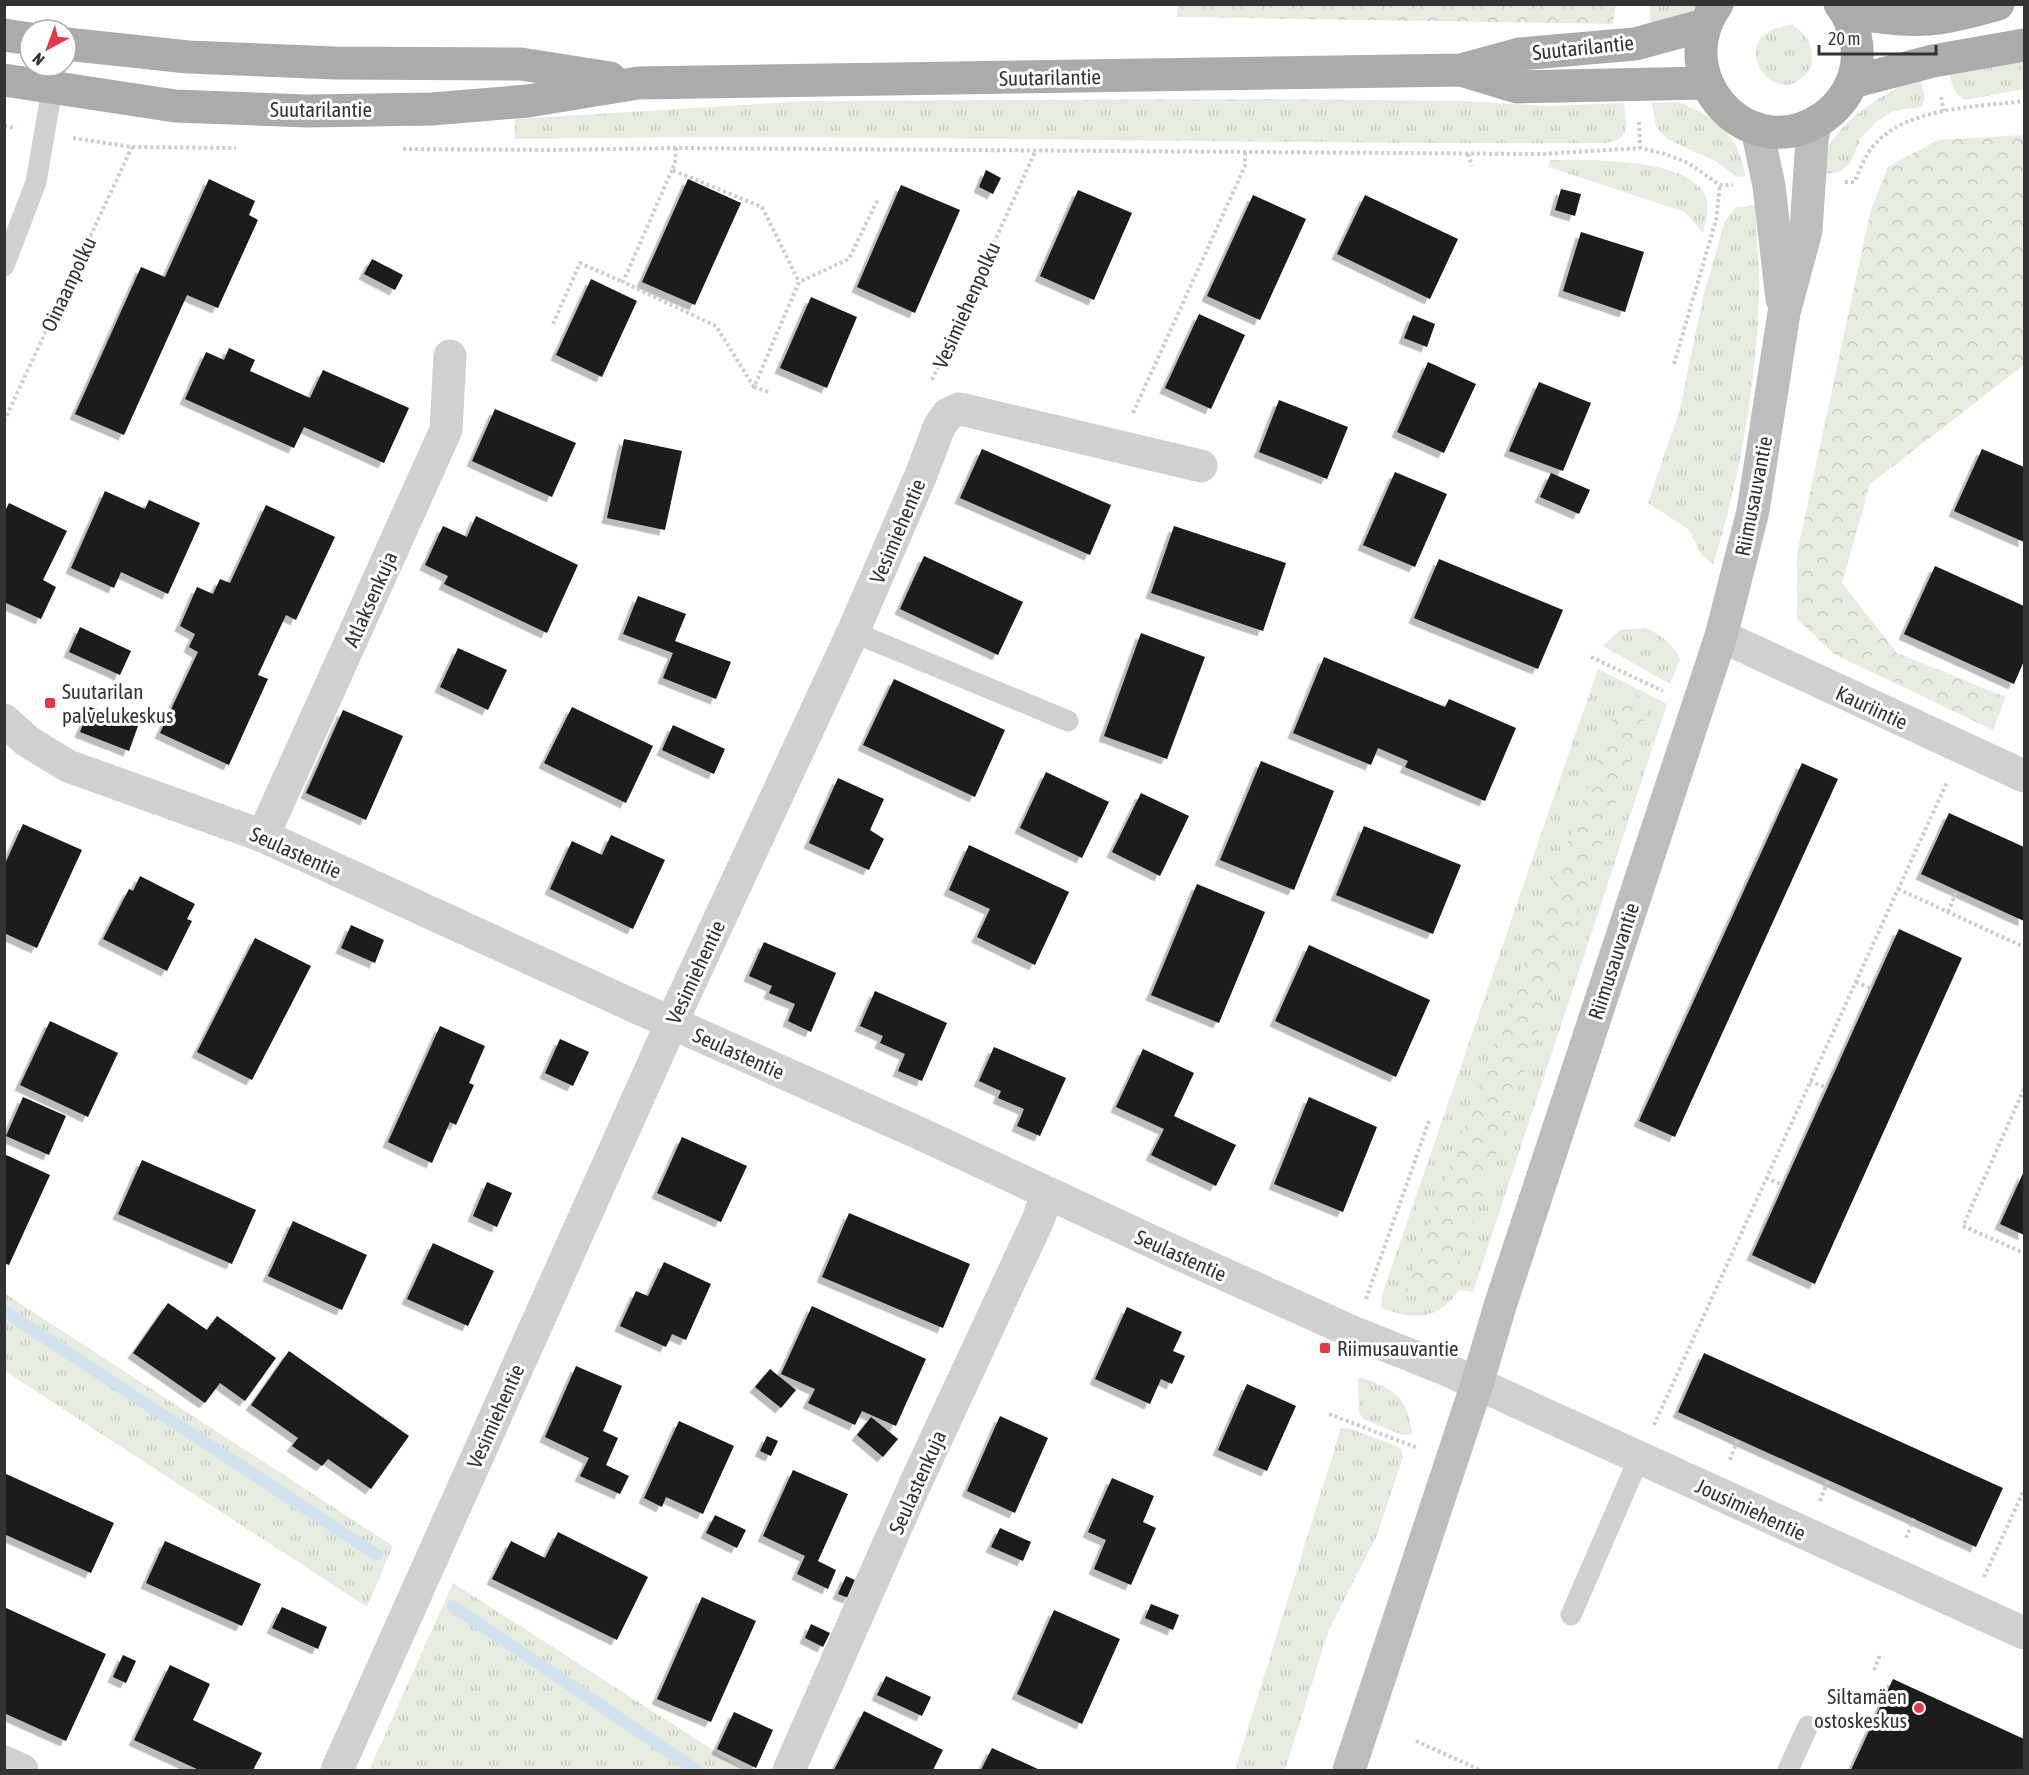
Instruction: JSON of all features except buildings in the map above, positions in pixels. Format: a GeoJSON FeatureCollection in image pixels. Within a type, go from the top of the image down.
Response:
{"type":"FeatureCollection","features":[{"type":"Feature","properties":{"kind":"main road"},"geometry":{"type":"LineString","coordinates":[[1843,8],[1885,18],[1929,19],[1998,4]]}},
{"type":"Feature","properties":{"kind":"main road"},"geometry":{"type":"LineString","coordinates":[[1711,15],[1701,43],[1701,64],[1706,83],[1715,99],[1728,113],[1757,129],[1776,132],[1795,130],[1816,122],[1831,112],[1843,98],[1852,82],[1858,52],[1854,29],[1843,8]]}},
{"type":"Feature","properties":{"kind":"main road","name":"Suutarilantie"},"geometry":{"type":"LineString","coordinates":[[58,78],[175,106],[308,111],[432,109],[528,101],[638,83],[1461,70],[1520,54],[1635,44],[1711,15]]}},
{"type":"Feature","properties":{"kind":"main road","name":"Suutarilantie"},"geometry":{"type":"LineString","coordinates":[[78,45],[188,57],[335,63],[521,64],[638,83]]}},
{"type":"Feature","properties":{"kind":"main road"},"geometry":{"type":"LineString","coordinates":[[1852,82],[1933,61],[2025,45]]}},
{"type":"Feature","properties":{"kind":"main road","name":"Suutarilantie"},"geometry":{"type":"LineString","coordinates":[[1461,70],[1517,87],[1706,83]]}},
{"type":"Feature","properties":{"kind":"main road","name":"Suutarilantie"},"geometry":{"type":"LineString","coordinates":[[4,80],[37,78]]}},
{"type":"Feature","properties":{"kind":"street","name":"Riimusauvantie"},"geometry":{"type":"LineString","coordinates":[[1349,1770],[1721,636],[1754,511],[1784,314],[1806,231],[1811,183],[1812,139],[1816,122]]}},
{"type":"Feature","properties":{"kind":"street","name":"Riimusauvantie"},"geometry":{"type":"LineString","coordinates":[[1757,129],[1768,186],[1784,314]]}},
{"type":"Feature","properties":{"kind":"street","name":"Atlaksenkuja"},"geometry":{"type":"LineString","coordinates":[[263,836],[446,430],[450,356]]}},
{"type":"Feature","properties":{"kind":"street","name":"Vesimiehentie"},"geometry":{"type":"LineString","coordinates":[[337,1770],[672,1023],[853,632],[921,475],[939,427],[948,414],[959,409],[1201,466]]}},
{"type":"Feature","properties":{"kind":"street","name":"Kauriintie"},"geometry":{"type":"LineString","coordinates":[[1721,636],[2025,776]]}},
{"type":"Feature","properties":{"kind":"street","name":"Seulastentie"},"geometry":{"type":"LineString","coordinates":[[4,720],[27,741],[68,766],[263,836],[921,1134],[1047,1195],[1355,1333],[1477,1384]]}},
{"type":"Feature","properties":{"kind":"street","name":"Seulastenkuja"},"geometry":{"type":"LineString","coordinates":[[789,1770],[916,1482],[1038,1220],[1047,1195]]}},
{"type":"Feature","properties":{"kind":"street","name":"Jousimiehentie"},"geometry":{"type":"LineString","coordinates":[[1477,1384],[2025,1633]]}},
{"type":"Feature","properties":{"kind":"street"},"geometry":{"type":"LineString","coordinates":[[4,1762],[22,1770]]}},
{"type":"Feature","properties":{"kind":"lane"},"geometry":{"type":"LineString","coordinates":[[4,266],[36,182],[54,78]]}},
{"type":"Feature","properties":{"kind":"lane"},"geometry":{"type":"LineString","coordinates":[[853,632],[1068,722]]}},
{"type":"Feature","properties":{"kind":"lane"},"geometry":{"type":"LineString","coordinates":[[1571,1616],[1639,1458]]}},
{"type":"Feature","properties":{"kind":"lane"},"geometry":{"type":"LineString","coordinates":[[1788,1770],[1808,1726]]}},
{"type":"Feature","properties":{"kind":"path"},"geometry":{"type":"LineString","coordinates":[[1811,183],[1854,182],[1872,147],[1887,132],[1905,122],[1944,111],[2025,101]]}},
{"type":"Feature","properties":{"kind":"path","name":"Oinaanpolku"},"geometry":{"type":"LineString","coordinates":[[4,421],[132,147]]}},
{"type":"Feature","properties":{"kind":"path"},"geometry":{"type":"LineString","coordinates":[[553,150],[676,148],[1541,154],[1640,148],[1688,163],[1720,185],[1768,186]]}},
{"type":"Feature","properties":{"kind":"path"},"geometry":{"type":"LineString","coordinates":[[623,282],[675,164],[676,148]]}},
{"type":"Feature","properties":{"kind":"path","name":"Vesimiehenpolku"},"geometry":{"type":"LineString","coordinates":[[930,385],[1035,152]]}},
{"type":"Feature","properties":{"kind":"path"},"geometry":{"type":"LineString","coordinates":[[1117,446],[1245,166],[1245,152]]}},
{"type":"Feature","properties":{"kind":"path"},"geometry":{"type":"LineString","coordinates":[[1468,154],[1472,166]]}},
{"type":"Feature","properties":{"kind":"path"},"geometry":{"type":"LineString","coordinates":[[672,170],[762,207],[799,282]]}},
{"type":"Feature","properties":{"kind":"path"},"geometry":{"type":"LineString","coordinates":[[1674,364],[1716,220],[1720,185]]}},
{"type":"Feature","properties":{"kind":"path"},"geometry":{"type":"LineString","coordinates":[[754,387],[799,282],[849,258],[878,199]]}},
{"type":"Feature","properties":{"kind":"path"},"geometry":{"type":"LineString","coordinates":[[553,324],[580,263],[716,326],[754,387],[768,392]]}},
{"type":"Feature","properties":{"kind":"path"},"geometry":{"type":"LineString","coordinates":[[1591,657],[1667,693]]}},
{"type":"Feature","properties":{"kind":"path"},"geometry":{"type":"LineString","coordinates":[[1652,1429],[1950,776]]}},
{"type":"Feature","properties":{"kind":"path"},"geometry":{"type":"LineString","coordinates":[[1898,889],[2025,946]]}},
{"type":"Feature","properties":{"kind":"path"},"geometry":{"type":"LineString","coordinates":[[1948,912],[1957,890]]}},
{"type":"Feature","properties":{"kind":"path"},"geometry":{"type":"LineString","coordinates":[[1856,982],[1872,989]]}},
{"type":"Feature","properties":{"kind":"path"},"geometry":{"type":"LineString","coordinates":[[1810,1081],[1827,1088]]}},
{"type":"Feature","properties":{"kind":"path"},"geometry":{"type":"LineString","coordinates":[[2025,1089],[1964,1226],[2025,1253]]}},
{"type":"Feature","properties":{"kind":"path"},"geometry":{"type":"LineString","coordinates":[[1355,1333],[1429,1121]]}},
{"type":"Feature","properties":{"kind":"path"},"geometry":{"type":"LineString","coordinates":[[1767,1178],[1783,1185]]}},
{"type":"Feature","properties":{"kind":"path"},"geometry":{"type":"LineString","coordinates":[[1329,1414],[1419,1448]]}},
{"type":"Feature","properties":{"kind":"path"},"geometry":{"type":"LineString","coordinates":[[1728,1463],[1738,1439]]}},
{"type":"Feature","properties":{"kind":"path"},"geometry":{"type":"LineString","coordinates":[[1818,1505],[1828,1480]]}},
{"type":"Feature","properties":{"kind":"path"},"geometry":{"type":"LineString","coordinates":[[1970,1609],[2024,1491]]}},
{"type":"Feature","properties":{"kind":"path"},"geometry":{"type":"LineString","coordinates":[[1903,1544],[1914,1518]]}},
{"type":"Feature","properties":{"kind":"path"},"geometry":{"type":"LineString","coordinates":[[1874,1670],[1880,1655]]}},
{"type":"Feature","properties":{"kind":"path"},"geometry":{"type":"LineString","coordinates":[[1416,1741],[1480,1770]]}},
{"type":"Feature","properties":{"kind":"green space"},"geometry":{"type":"Polygon","coordinates":[[[1178,4],[1616,5],[1613,24],[1177,17],[1178,4]]]}},
{"type":"Feature","properties":{"kind":"green space"},"geometry":{"type":"Polygon","coordinates":[[[1649,5],[1702,5],[1686,18],[1651,30],[1649,5]]]}},
{"type":"Feature","properties":{"kind":"green space"},"geometry":{"type":"Polygon","coordinates":[[[1793,25],[1810,43],[1811,66],[1801,79],[1788,85],[1776,83],[1765,75],[1758,64],[1756,52],[1760,40],[1772,30],[1793,25]]]}},
{"type":"Feature","properties":{"kind":"green space"},"geometry":{"type":"Polygon","coordinates":[[[2024,60],[2024,89],[1964,100],[1954,90],[1948,70],[2024,60]]]}},
{"type":"Feature","properties":{"kind":"green space"},"geometry":{"type":"Polygon","coordinates":[[[1920,77],[1925,99],[1921,107],[1893,111],[1876,122],[1861,138],[1850,163],[1839,172],[1826,174],[1823,155],[1842,129],[1877,99],[1920,77]]]}},
{"type":"Feature","properties":{"kind":"green space"},"geometry":{"type":"Polygon","coordinates":[[[1269,99],[1462,101],[1548,106],[1624,103],[1626,130],[1620,138],[1606,143],[787,137],[515,139],[515,119],[808,101],[1269,99]]]}},
{"type":"Feature","properties":{"kind":"green space"},"geometry":{"type":"Polygon","coordinates":[[[1677,102],[1702,113],[1723,128],[1738,149],[1745,176],[1737,177],[1717,162],[1667,139],[1656,127],[1652,103],[1677,102]]]}},
{"type":"Feature","properties":{"kind":"green space"},"geometry":{"type":"Polygon","coordinates":[[[2024,135],[2024,365],[1870,484],[1842,583],[1897,653],[2006,697],[1993,730],[1834,654],[1797,619],[1797,553],[1870,213],[1888,167],[1938,140],[2024,135]]]}},
{"type":"Feature","properties":{"kind":"green space"},"geometry":{"type":"Polygon","coordinates":[[[1550,160],[1612,161],[1638,164],[1662,168],[1683,176],[1699,186],[1707,201],[1703,233],[1685,212],[1548,167],[1550,160]]]}},
{"type":"Feature","properties":{"kind":"green space"},"geometry":{"type":"Polygon","coordinates":[[[1755,205],[1759,285],[1754,364],[1739,466],[1713,565],[1702,555],[1688,529],[1648,503],[1680,409],[1703,297],[1725,221],[1736,207],[1755,205]]]}},
{"type":"Feature","properties":{"kind":"green space"},"geometry":{"type":"Polygon","coordinates":[[[1645,628],[1666,640],[1680,659],[1670,684],[1603,646],[1620,630],[1645,628]]]}},
{"type":"Feature","properties":{"kind":"green space"},"geometry":{"type":"Polygon","coordinates":[[[1598,669],[1667,704],[1473,1292],[1459,1290],[1442,1308],[1424,1315],[1414,1316],[1393,1312],[1381,1308],[1383,1292],[1598,669]]]}},
{"type":"Feature","properties":{"kind":"green space"},"geometry":{"type":"Polygon","coordinates":[[[1624,688],[1650,702],[1448,1296],[1403,1296],[1624,688]]]}},
{"type":"Feature","properties":{"kind":"green space"},"geometry":{"type":"Polygon","coordinates":[[[4,1293],[393,1546],[367,1607],[5,1371],[4,1293]]]}},
{"type":"Feature","properties":{"kind":"green space"},"geometry":{"type":"Polygon","coordinates":[[[1358,1377],[1381,1385],[1397,1395],[1407,1410],[1412,1434],[1402,1435],[1363,1419],[1359,1412],[1358,1377]]]}},
{"type":"Feature","properties":{"kind":"green space"},"geometry":{"type":"Polygon","coordinates":[[[1341,1428],[1351,1429],[1401,1448],[1403,1457],[1377,1535],[1328,1632],[1285,1770],[1235,1770],[1341,1428]]]}},
{"type":"Feature","properties":{"kind":"green space"},"geometry":{"type":"Polygon","coordinates":[[[453,1583],[744,1770],[369,1770],[453,1583]]]}},
{"type":"Feature","properties":{"kind":"waterway"},"geometry":{"type":"LineString","coordinates":[[4,1311],[377,1555]]}},
{"type":"Feature","properties":{"kind":"waterway"},"geometry":{"type":"LineString","coordinates":[[453,1606],[696,1770]]}},
{"type":"Feature","properties":{"kind":"place","name":"Suutarilan palvelukeskus"},"geometry":{"type":"Point","coordinates":[50,703]}},
{"type":"Feature","properties":{"kind":"place","name":"Riimusauvantie"},"geometry":{"type":"Point","coordinates":[1325,1348]}},
{"type":"Feature","properties":{"kind":"place","name":"Siltamäen ostoskeskus"},"geometry":{"type":"Point","coordinates":[1919,1708]}}]}
